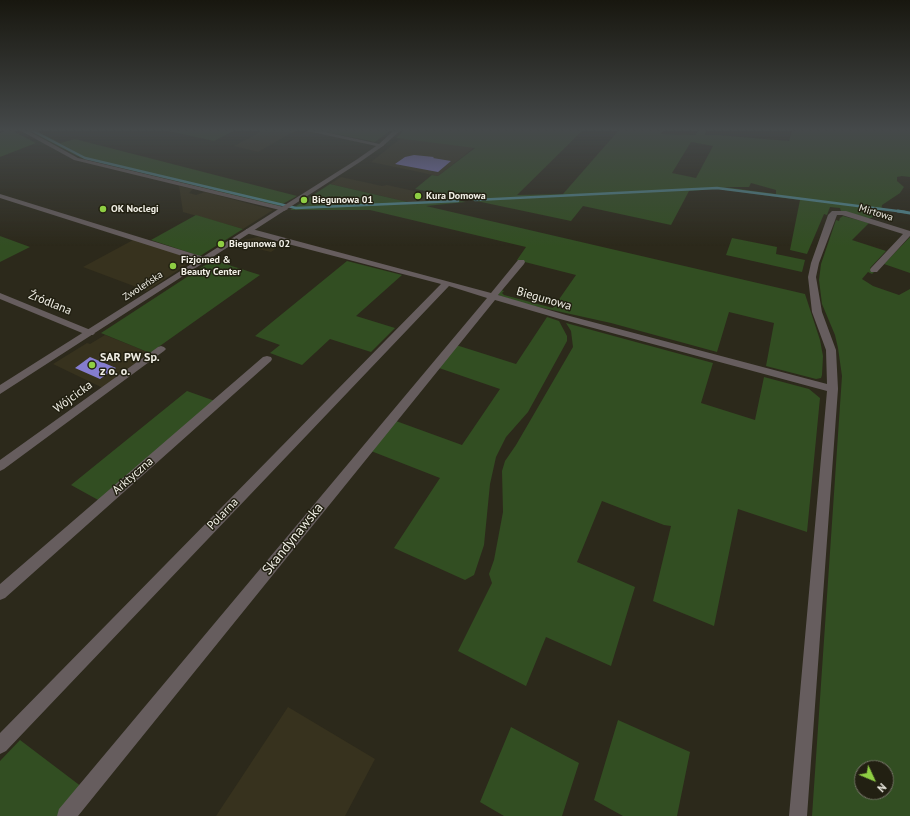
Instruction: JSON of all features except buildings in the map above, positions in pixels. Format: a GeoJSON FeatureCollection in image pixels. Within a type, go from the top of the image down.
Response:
{"type":"FeatureCollection","features":[{"type":"Feature","properties":{"kind":"street"},"geometry":{"type":"LineString","coordinates":[[120,169],[287,207]]}},
{"type":"Feature","properties":{"kind":"street","name":"Zwoleńska"},"geometry":{"type":"LineString","coordinates":[[0,390],[344,169]]}},
{"type":"Feature","properties":{"kind":"street"},"geometry":{"type":"LineString","coordinates":[[0,196],[204,260]]}},
{"type":"Feature","properties":{"kind":"street","name":"Mirtowa"},"geometry":{"type":"LineString","coordinates":[[833,389],[831,350],[817,312],[812,277],[815,263],[832,215],[835,213],[843,213],[909,234]]}},
{"type":"Feature","properties":{"kind":"street","name":"Biegunowa"},"geometry":{"type":"LineString","coordinates":[[249,231],[493,295],[563,317],[833,389]]}},
{"type":"Feature","properties":{"kind":"street"},"geometry":{"type":"LineString","coordinates":[[874,270],[909,234]]}},
{"type":"Feature","properties":{"kind":"street","name":"Skandynawska"},"geometry":{"type":"LineString","coordinates":[[66,816],[521,262]]}},
{"type":"Feature","properties":{"kind":"street","name":"Polarna"},"geometry":{"type":"LineString","coordinates":[[0,744],[447,283]]}},
{"type":"Feature","properties":{"kind":"street","name":"Źródlana"},"geometry":{"type":"LineString","coordinates":[[0,296],[90,333]]}},
{"type":"Feature","properties":{"kind":"street","name":"Wójcicka"},"geometry":{"type":"LineString","coordinates":[[0,466],[161,349]]}},
{"type":"Feature","properties":{"kind":"street","name":"Arktyczna"},"geometry":{"type":"LineString","coordinates":[[0,593],[267,359]]}},
{"type":"Feature","properties":{"kind":"street"},"geometry":{"type":"LineString","coordinates":[[798,816],[833,389]]}},
{"type":"Feature","properties":{"kind":"shaded area"},"geometry":{"type":"Polygon","coordinates":[[[405,169],[447,169],[438,176],[405,169]]]}},
{"type":"Feature","properties":{"kind":"shaded area"},"geometry":{"type":"Polygon","coordinates":[[[341,177],[382,186],[387,185],[449,199],[412,203],[330,184],[341,177]]]}},
{"type":"Feature","properties":{"kind":"shaded area"},"geometry":{"type":"Polygon","coordinates":[[[179,186],[193,189],[189,193],[196,195],[205,192],[273,210],[243,229],[183,212],[179,186]]]}},
{"type":"Feature","properties":{"kind":"shaded area"},"geometry":{"type":"Polygon","coordinates":[[[258,237],[283,244],[271,252],[237,244],[243,240],[258,237]]]}},
{"type":"Feature","properties":{"kind":"shaded area"},"geometry":{"type":"Polygon","coordinates":[[[135,239],[195,259],[147,291],[83,267],[135,239]]]}},
{"type":"Feature","properties":{"kind":"shaded area"},"geometry":{"type":"Polygon","coordinates":[[[105,335],[150,353],[103,388],[53,364],[87,343],[90,344],[105,335]]]}},
{"type":"Feature","properties":{"kind":"shaded area"},"geometry":{"type":"Polygon","coordinates":[[[288,707],[375,759],[345,816],[216,816],[288,707]]]}},
{"type":"Feature","properties":{"kind":"green space"},"geometry":{"type":"Polygon","coordinates":[[[127,169],[192,169],[297,196],[279,206],[127,169]]]}},
{"type":"Feature","properties":{"kind":"green space"},"geometry":{"type":"Polygon","coordinates":[[[447,169],[543,169],[517,195],[563,194],[585,169],[674,169],[672,173],[696,178],[701,169],[910,169],[910,177],[897,177],[897,181],[904,187],[900,193],[882,205],[881,212],[871,218],[864,218],[841,211],[840,208],[830,207],[827,215],[824,214],[807,254],[790,250],[800,200],[717,189],[689,191],[671,225],[583,206],[571,221],[415,189],[432,175],[438,176],[447,169]],[[751,183],[749,187],[724,187],[776,194],[776,190],[751,183]]]}},
{"type":"Feature","properties":{"kind":"green space"},"geometry":{"type":"Polygon","coordinates":[[[330,184],[412,203],[448,199],[439,197],[449,198],[466,202],[426,206],[805,294],[820,340],[823,356],[821,378],[816,379],[766,366],[774,323],[729,312],[717,352],[611,323],[525,304],[498,295],[501,290],[504,291],[502,293],[504,295],[553,308],[576,275],[517,260],[526,247],[370,210],[290,210],[330,184]]]}},
{"type":"Feature","properties":{"kind":"green space"},"geometry":{"type":"Polygon","coordinates":[[[196,215],[243,229],[200,256],[151,240],[196,215]]]}},
{"type":"Feature","properties":{"kind":"green space"},"geometry":{"type":"Polygon","coordinates":[[[843,216],[869,223],[852,240],[886,251],[870,268],[875,271],[872,274],[868,272],[862,279],[873,286],[899,295],[910,289],[910,816],[812,816],[842,376],[835,335],[822,304],[819,280],[821,264],[836,220],[839,221],[843,216]]]}},
{"type":"Feature","properties":{"kind":"green space"},"geometry":{"type":"Polygon","coordinates":[[[0,236],[30,247],[0,262],[0,236]]]}},
{"type":"Feature","properties":{"kind":"green space"},"geometry":{"type":"Polygon","coordinates":[[[910,237],[910,273],[884,264],[910,237]]]}},
{"type":"Feature","properties":{"kind":"green space"},"geometry":{"type":"Polygon","coordinates":[[[732,238],[777,247],[776,254],[805,260],[802,272],[726,255],[732,238]]]}},
{"type":"Feature","properties":{"kind":"green space"},"geometry":{"type":"Polygon","coordinates":[[[213,260],[260,275],[150,353],[101,333],[213,260]]]}},
{"type":"Feature","properties":{"kind":"green space"},"geometry":{"type":"Polygon","coordinates":[[[347,261],[402,275],[356,316],[395,328],[371,352],[330,339],[302,365],[270,353],[280,345],[255,336],[347,261]]]}},
{"type":"Feature","properties":{"kind":"green space"},"geometry":{"type":"Polygon","coordinates":[[[547,317],[559,321],[567,336],[567,341],[528,412],[506,437],[496,457],[490,484],[484,545],[474,575],[465,580],[394,548],[440,478],[371,451],[396,421],[462,445],[500,389],[439,368],[456,345],[516,364],[547,317]]]}},
{"type":"Feature","properties":{"kind":"green space"},"geometry":{"type":"Polygon","coordinates":[[[566,323],[713,363],[701,403],[755,420],[764,377],[809,389],[820,398],[807,532],[738,509],[714,626],[653,601],[671,526],[664,525],[602,501],[577,562],[635,587],[611,666],[546,637],[526,686],[458,651],[492,583],[489,574],[494,560],[503,512],[502,471],[505,461],[516,445],[573,347],[571,331],[566,323]]]}},
{"type":"Feature","properties":{"kind":"green space"},"geometry":{"type":"Polygon","coordinates":[[[187,391],[215,401],[100,501],[71,485],[187,391]]]}},
{"type":"Feature","properties":{"kind":"green space"},"geometry":{"type":"Polygon","coordinates":[[[618,720],[690,752],[677,816],[623,816],[594,800],[618,720]]]}},
{"type":"Feature","properties":{"kind":"green space"},"geometry":{"type":"Polygon","coordinates":[[[511,727],[579,763],[562,816],[504,816],[480,802],[511,727]]]}},
{"type":"Feature","properties":{"kind":"green space"},"geometry":{"type":"Polygon","coordinates":[[[20,740],[82,787],[57,816],[0,816],[0,761],[20,740]]]}},
{"type":"Feature","properties":{"kind":"waterway"},"geometry":{"type":"LineString","coordinates":[[132,169],[296,208],[458,201]]}},
{"type":"Feature","properties":{"kind":"waterway"},"geometry":{"type":"LineString","coordinates":[[475,200],[717,188],[901,211]]}},
{"type":"Feature","properties":{"kind":"waterway"},"geometry":{"type":"LineString","coordinates":[[901,211],[905,212]]}},
{"type":"Feature","properties":{"kind":"waterway"},"geometry":{"type":"LineString","coordinates":[[901,211],[910,213]]}},
{"type":"Feature","properties":{"kind":"place","name":"Kura Domowa"},"geometry":{"type":"Point","coordinates":[418,196]}},
{"type":"Feature","properties":{"kind":"place","name":"Biegunowa 01"},"geometry":{"type":"Point","coordinates":[304,200]}},
{"type":"Feature","properties":{"kind":"place","name":"OK Noclegi"},"geometry":{"type":"Point","coordinates":[103,209]}},
{"type":"Feature","properties":{"kind":"place","name":"Biegunowa 02"},"geometry":{"type":"Point","coordinates":[221,244]}},
{"type":"Feature","properties":{"kind":"place","name":"Fizjomed & Beauty Center"},"geometry":{"type":"Point","coordinates":[173,266]}},
{"type":"Feature","properties":{"kind":"place","name":"SAR PW Sp. z o. o."},"geometry":{"type":"Point","coordinates":[92,365]}}]}
